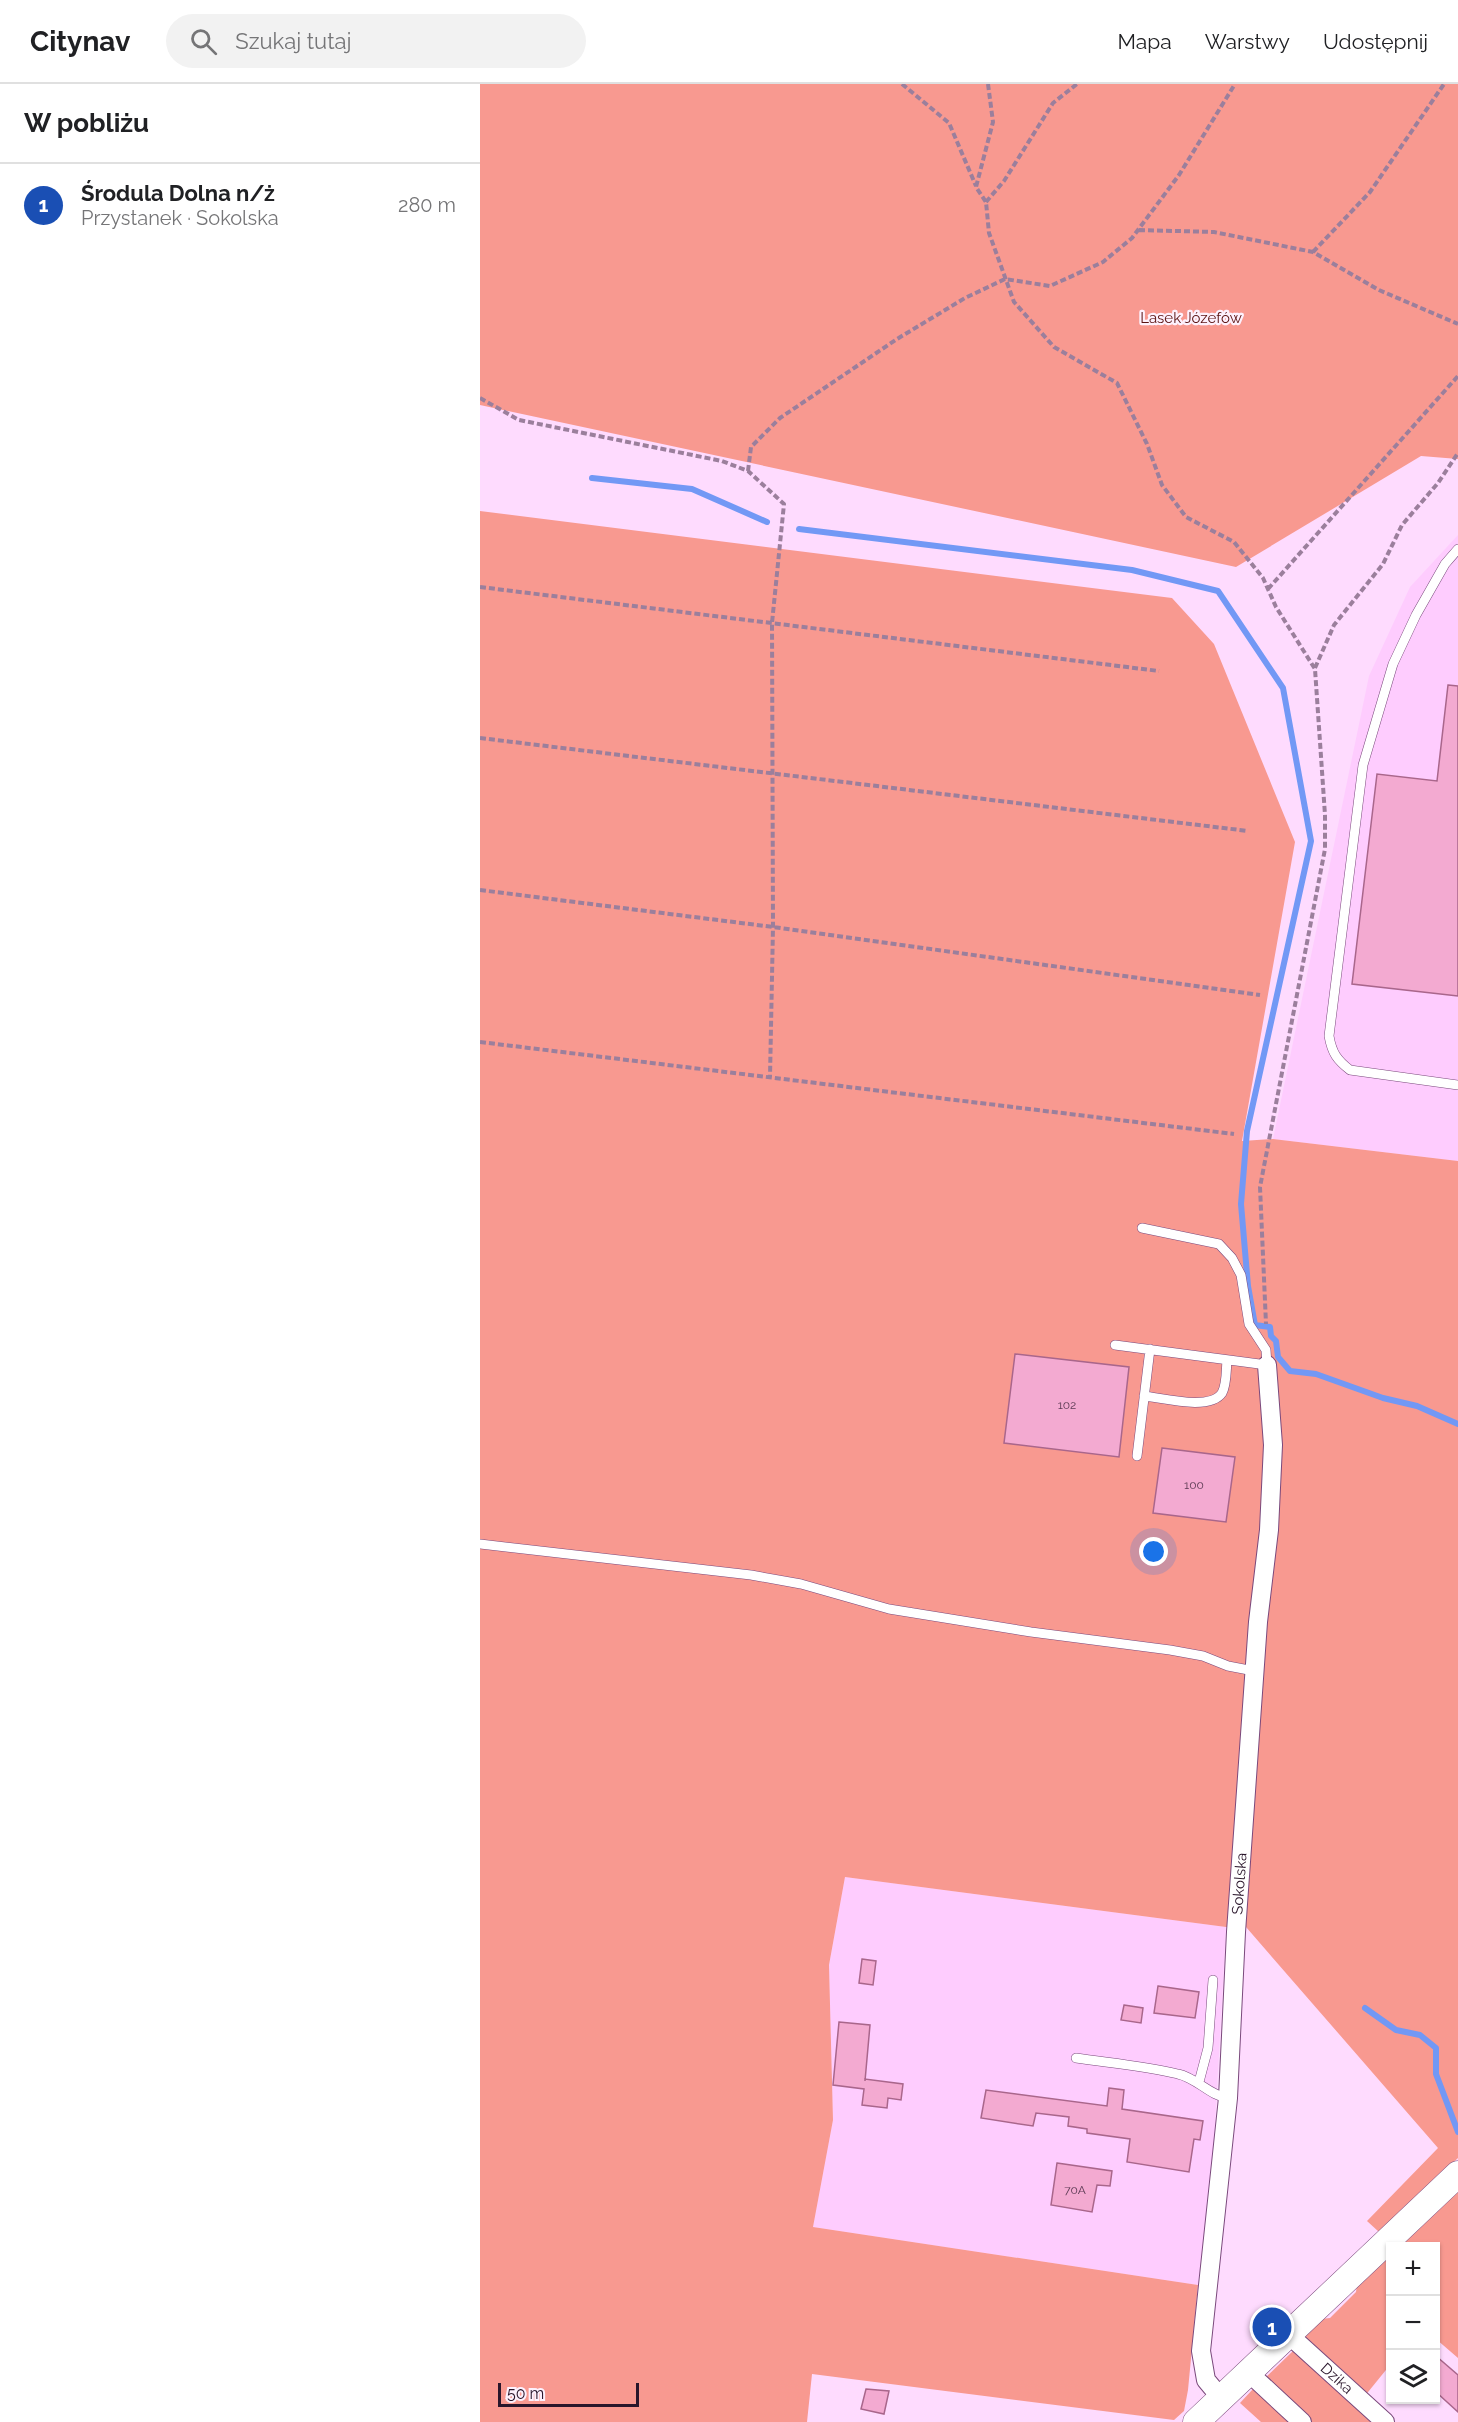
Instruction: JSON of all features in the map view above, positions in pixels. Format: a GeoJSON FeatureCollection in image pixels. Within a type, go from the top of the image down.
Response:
{"type":"FeatureCollection","features":[{"type":"Feature","properties":{"kind":"street","name":"Sokolska"},"geometry":{"type":"LineString","coordinates":[[1221,2398],[1206,2380],[1201,2351],[1228,2098],[1236,1932],[1254,1671],[1269,1530],[1274,1445],[1267,1365]]}},
{"type":"Feature","properties":{"kind":"street"},"geometry":{"type":"LineString","coordinates":[[1196,2422],[1458,2174]]}},
{"type":"Feature","properties":{"kind":"street","name":"Dzika"},"geometry":{"type":"LineString","coordinates":[[1288,2334],[1385,2422]]}},
{"type":"Feature","properties":{"kind":"street"},"geometry":{"type":"LineString","coordinates":[[1248,2372],[1302,2422]]}},
{"type":"Feature","properties":{"kind":"lane"},"geometry":{"type":"LineString","coordinates":[[1458,549],[1445,564],[1416,615],[1393,664],[1363,765],[1329,1036],[1332,1051],[1350,1070],[1458,1085]]}},
{"type":"Feature","properties":{"kind":"lane"},"geometry":{"type":"LineString","coordinates":[[1115,1345],[1267,1365],[1266,1350],[1249,1324],[1241,1275],[1232,1258],[1219,1244],[1142,1228]]}},
{"type":"Feature","properties":{"kind":"lane"},"geometry":{"type":"LineString","coordinates":[[1137,1456],[1150,1349]]}},
{"type":"Feature","properties":{"kind":"lane"},"geometry":{"type":"LineString","coordinates":[[1144,1396],[1199,1403],[1217,1399],[1224,1391],[1227,1360]]}},
{"type":"Feature","properties":{"kind":"lane"},"geometry":{"type":"LineString","coordinates":[[480,1544],[751,1575],[801,1584],[889,1609],[1031,1632],[1170,1650],[1203,1656],[1228,1666],[1254,1671]]}},
{"type":"Feature","properties":{"kind":"lane"},"geometry":{"type":"LineString","coordinates":[[1199,2082],[1208,2048],[1213,1980]]}},
{"type":"Feature","properties":{"kind":"lane"},"geometry":{"type":"LineString","coordinates":[[1076,2058],[1180,2074],[1199,2082],[1219,2097],[1228,2098]]}},
{"type":"Feature","properties":{"kind":"path"},"geometry":{"type":"LineString","coordinates":[[902,84],[949,123],[976,187],[986,202],[989,233],[1014,302],[1054,346],[1117,383],[1147,444],[1162,486],[1186,517],[1234,542],[1263,578],[1276,607],[1315,669]]}},
{"type":"Feature","properties":{"kind":"path"},"geometry":{"type":"LineString","coordinates":[[976,187],[993,122],[988,84]]}},
{"type":"Feature","properties":{"kind":"path"},"geometry":{"type":"LineString","coordinates":[[986,202],[1004,181],[1053,103],[1077,84]]}},
{"type":"Feature","properties":{"kind":"path"},"geometry":{"type":"LineString","coordinates":[[748,471],[752,447],[780,418],[897,339],[965,298],[1005,279],[1050,286],[1103,262],[1132,238],[1179,175],[1235,84]]}},
{"type":"Feature","properties":{"kind":"path"},"geometry":{"type":"LineString","coordinates":[[1313,252],[1370,192],[1441,86]]}},
{"type":"Feature","properties":{"kind":"path"},"geometry":{"type":"LineString","coordinates":[[1138,230],[1214,232],[1313,252],[1379,290],[1458,324]]}},
{"type":"Feature","properties":{"kind":"path"},"geometry":{"type":"LineString","coordinates":[[1268,589],[1458,376]]}},
{"type":"Feature","properties":{"kind":"path"},"geometry":{"type":"LineString","coordinates":[[480,398],[519,420],[722,461],[748,471],[784,504],[772,623],[771,1077]]}},
{"type":"Feature","properties":{"kind":"path"},"geometry":{"type":"LineString","coordinates":[[1260,1338],[1266,1327],[1260,1187],[1325,849],[1325,815],[1315,669],[1334,625],[1383,564],[1402,525],[1438,483],[1458,453]]}},
{"type":"Feature","properties":{"kind":"path"},"geometry":{"type":"LineString","coordinates":[[480,587],[1159,671]]}},
{"type":"Feature","properties":{"kind":"path"},"geometry":{"type":"LineString","coordinates":[[480,738],[1248,831]]}},
{"type":"Feature","properties":{"kind":"path"},"geometry":{"type":"LineString","coordinates":[[480,890],[773,927],[1260,995]]}},
{"type":"Feature","properties":{"kind":"path"},"geometry":{"type":"LineString","coordinates":[[480,1042],[1234,1134]]}},
{"type":"Feature","properties":{"kind":"shaded area"},"geometry":{"type":"Polygon","coordinates":[[[1458,535],[1458,1161],[1273,1139],[1369,676],[1410,587],[1458,535]]]}},
{"type":"Feature","properties":{"kind":"shaded area"},"geometry":{"type":"Polygon","coordinates":[[[845,1877],[1226,1927],[1212,2178],[1198,2285],[813,2227],[833,2120],[829,1965],[845,1877]]]}},
{"type":"Feature","properties":{"kind":"green space","name":"Lasek Józefów"},"geometry":{"type":"Polygon","coordinates":[[[480,84],[1458,84],[1458,459],[1421,456],[1236,567],[480,405],[480,84]]]}},
{"type":"Feature","properties":{"kind":"green space"},"geometry":{"type":"Polygon","coordinates":[[[480,511],[1172,598],[1214,644],[1295,842],[1242,1141],[1273,1139],[1458,1161],[1458,2158],[1379,2232],[1367,2221],[1438,2148],[1246,1927],[1226,1927],[845,1877],[829,1965],[833,2120],[813,2227],[1198,2285],[1188,2390],[1184,2411],[1174,2420],[812,2374],[807,2422],[480,2422],[480,511]]]}},
{"type":"Feature","properties":{"kind":"green space"},"geometry":{"type":"Polygon","coordinates":[[[1458,2188],[1458,2358],[1440,2342],[1440,2242],[1400,2242],[1458,2188]]]}},
{"type":"Feature","properties":{"kind":"green space"},"geometry":{"type":"Polygon","coordinates":[[[1386,2256],[1386,2370],[1364,2397],[1303,2336],[1321,2319],[1330,2318],[1356,2292],[1357,2284],[1386,2256]]]}},
{"type":"Feature","properties":{"kind":"green space"},"geometry":{"type":"Polygon","coordinates":[[[1294,2350],[1377,2422],[1310,2422],[1263,2380],[1294,2350]]]}},
{"type":"Feature","properties":{"kind":"green space"},"geometry":{"type":"Polygon","coordinates":[[[1253,2389],[1291,2422],[1261,2422],[1240,2403],[1253,2389]]]}},
{"type":"Feature","properties":{"kind":"building"},"geometry":{"type":"Polygon","coordinates":[[[1448,685],[1458,686],[1458,996],[1352,984],[1377,774],[1437,781],[1448,685]]]}},
{"type":"Feature","properties":{"kind":"building"},"geometry":{"type":"Polygon","coordinates":[[[1015,1354],[1129,1367],[1119,1457],[1004,1443],[1015,1354]]]}},
{"type":"Feature","properties":{"kind":"building"},"geometry":{"type":"Polygon","coordinates":[[[1162,1448],[1235,1457],[1226,1522],[1153,1513],[1162,1448]]]}},
{"type":"Feature","properties":{"kind":"building"},"geometry":{"type":"Polygon","coordinates":[[[862,1959],[876,1961],[873,1985],[859,1983],[862,1959]]]}},
{"type":"Feature","properties":{"kind":"building"},"geometry":{"type":"Polygon","coordinates":[[[1158,1986],[1199,1992],[1195,2018],[1154,2013],[1158,1986]]]}},
{"type":"Feature","properties":{"kind":"building"},"geometry":{"type":"Polygon","coordinates":[[[1124,2005],[1143,2008],[1141,2023],[1121,2020],[1124,2005]]]}},
{"type":"Feature","properties":{"kind":"building"},"geometry":{"type":"Polygon","coordinates":[[[839,2022],[870,2025],[865,2079],[903,2084],[901,2100],[888,2098],[887,2108],[862,2105],[864,2089],[833,2085],[839,2022]]]}},
{"type":"Feature","properties":{"kind":"building"},"geometry":{"type":"Polygon","coordinates":[[[1109,2088],[1124,2090],[1122,2109],[1203,2121],[1200,2140],[1194,2139],[1189,2172],[1127,2162],[1130,2139],[1087,2133],[1087,2129],[1068,2126],[1069,2117],[1036,2113],[1033,2126],[981,2118],[986,2090],[1107,2106],[1109,2088]]]}},
{"type":"Feature","properties":{"kind":"building"},"geometry":{"type":"Polygon","coordinates":[[[1057,2163],[1112,2171],[1110,2186],[1097,2185],[1092,2212],[1051,2205],[1057,2163]]]}},
{"type":"Feature","properties":{"kind":"building"},"geometry":{"type":"Polygon","coordinates":[[[1440,2359],[1458,2375],[1458,2412],[1440,2396],[1440,2359]]]}},
{"type":"Feature","properties":{"kind":"building"},"geometry":{"type":"Polygon","coordinates":[[[866,2389],[889,2391],[884,2414],[861,2409],[866,2389]]]}},
{"type":"Feature","properties":{"kind":"waterway"},"geometry":{"type":"LineString","coordinates":[[592,478],[692,489],[767,522]]}},
{"type":"Feature","properties":{"kind":"waterway"},"geometry":{"type":"LineString","coordinates":[[799,529],[1132,570],[1218,591],[1283,688],[1311,841],[1247,1131],[1241,1204],[1248,1286],[1255,1325],[1270,1327],[1271,1336],[1276,1341],[1278,1357],[1290,1371],[1316,1374],[1383,1398],[1417,1406],[1458,1424]]}},
{"type":"Feature","properties":{"kind":"waterway"},"geometry":{"type":"LineString","coordinates":[[1365,2008],[1396,2030],[1420,2035],[1436,2048],[1436,2074],[1458,2132]]}},
{"type":"Feature","properties":{"kind":"place","name":"Środula Dolna n/ż"},"geometry":{"type":"Point","coordinates":[1272,2327]}}]}
